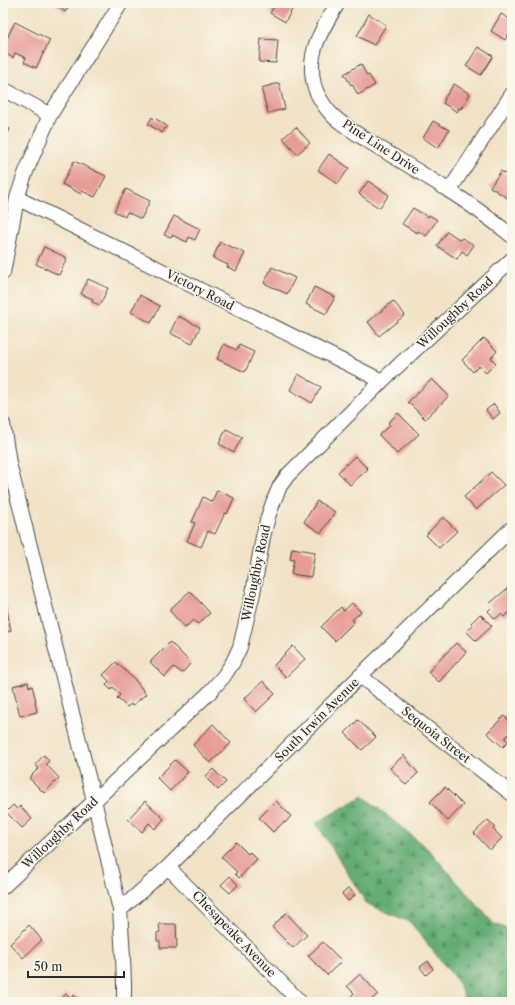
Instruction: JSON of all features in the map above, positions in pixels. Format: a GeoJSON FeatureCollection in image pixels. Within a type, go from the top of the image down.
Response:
{"type":"FeatureCollection","features":[{"type":"Feature","properties":{"kind":"street"},"geometry":{"type":"LineString","coordinates":[[3,273],[17,198],[25,174],[50,115],[121,3]]}},
{"type":"Feature","properties":{"kind":"street","name":"Pine Line Drive"},"geometry":{"type":"LineString","coordinates":[[338,3],[318,38],[312,62],[314,85],[318,94],[331,113],[358,134],[449,191],[512,236]]}},
{"type":"Feature","properties":{"kind":"street"},"geometry":{"type":"LineString","coordinates":[[3,89],[50,115]]}},
{"type":"Feature","properties":{"kind":"street"},"geometry":{"type":"LineString","coordinates":[[449,191],[512,94]]}},
{"type":"Feature","properties":{"kind":"street","name":"Victory Road"},"geometry":{"type":"LineString","coordinates":[[17,198],[382,381]]}},
{"type":"Feature","properties":{"kind":"street","name":"Willoughby Road"},"geometry":{"type":"LineString","coordinates":[[3,887],[209,693],[224,676],[240,647],[253,593],[263,537],[274,500],[280,486],[288,475],[382,381],[512,259]]}},
{"type":"Feature","properties":{"kind":"street"},"geometry":{"type":"LineString","coordinates":[[3,424],[9,463],[94,800],[120,910],[124,964],[124,1002]]}},
{"type":"Feature","properties":{"kind":"street","name":"South Irwin Avenue"},"geometry":{"type":"LineString","coordinates":[[120,910],[168,866],[512,528]]}},
{"type":"Feature","properties":{"kind":"street","name":"Sequoia Street"},"geometry":{"type":"LineString","coordinates":[[360,676],[511,791]]}},
{"type":"Feature","properties":{"kind":"street","name":"Chesapeake Avenue"},"geometry":{"type":"LineString","coordinates":[[168,866],[300,1002]]}},
{"type":"Feature","properties":{"kind":"green space"},"geometry":{"type":"Polygon","coordinates":[[[363,796],[428,849],[494,924],[512,931],[512,1002],[466,1002],[457,981],[410,922],[367,904],[316,823],[363,796]]]}},
{"type":"Feature","properties":{"kind":"building"},"geometry":{"type":"Polygon","coordinates":[[[54,3],[72,3],[65,12],[54,3]]]}},
{"type":"Feature","properties":{"kind":"building"},"geometry":{"type":"Polygon","coordinates":[[[276,3],[296,3],[285,22],[270,13],[276,3]]]}},
{"type":"Feature","properties":{"kind":"building"},"geometry":{"type":"Polygon","coordinates":[[[512,12],[512,28],[505,40],[491,31],[501,14],[508,18],[512,12]]]}},
{"type":"Feature","properties":{"kind":"building"},"geometry":{"type":"Polygon","coordinates":[[[369,14],[386,25],[374,45],[357,36],[369,14]]]}},
{"type":"Feature","properties":{"kind":"building"},"geometry":{"type":"Polygon","coordinates":[[[15,22],[50,40],[36,68],[24,62],[26,58],[15,53],[13,58],[3,52],[3,46],[15,22]]]}},
{"type":"Feature","properties":{"kind":"building"},"geometry":{"type":"Polygon","coordinates":[[[261,39],[278,40],[276,63],[259,62],[261,39]]]}},
{"type":"Feature","properties":{"kind":"building"},"geometry":{"type":"Polygon","coordinates":[[[478,47],[493,56],[481,75],[466,66],[478,47]]]}},
{"type":"Feature","properties":{"kind":"building"},"geometry":{"type":"Polygon","coordinates":[[[361,64],[367,76],[369,75],[375,85],[358,95],[344,74],[361,64]]]}},
{"type":"Feature","properties":{"kind":"building"},"geometry":{"type":"Polygon","coordinates":[[[279,83],[285,109],[268,113],[261,88],[279,83]]]}},
{"type":"Feature","properties":{"kind":"building"},"geometry":{"type":"Polygon","coordinates":[[[454,84],[470,94],[461,109],[459,108],[457,112],[443,103],[454,84]]]}},
{"type":"Feature","properties":{"kind":"building"},"geometry":{"type":"Polygon","coordinates":[[[152,117],[167,126],[162,133],[148,124],[152,117]]]}},
{"type":"Feature","properties":{"kind":"building"},"geometry":{"type":"Polygon","coordinates":[[[433,121],[449,130],[438,148],[423,138],[433,121]]]}},
{"type":"Feature","properties":{"kind":"building"},"geometry":{"type":"Polygon","coordinates":[[[3,126],[10,129],[3,142],[3,126]]]}},
{"type":"Feature","properties":{"kind":"building"},"geometry":{"type":"Polygon","coordinates":[[[296,127],[310,143],[297,154],[283,138],[296,127]]]}},
{"type":"Feature","properties":{"kind":"building"},"geometry":{"type":"Polygon","coordinates":[[[329,154],[349,168],[338,184],[318,170],[329,154]]]}},
{"type":"Feature","properties":{"kind":"building"},"geometry":{"type":"Polygon","coordinates":[[[74,161],[106,176],[95,197],[82,191],[81,194],[62,184],[74,161]]]}},
{"type":"Feature","properties":{"kind":"building"},"geometry":{"type":"Polygon","coordinates":[[[501,171],[512,178],[512,201],[490,187],[501,171]]]}},
{"type":"Feature","properties":{"kind":"building"},"geometry":{"type":"Polygon","coordinates":[[[368,181],[389,195],[379,208],[359,194],[368,181]]]}},
{"type":"Feature","properties":{"kind":"building"},"geometry":{"type":"Polygon","coordinates":[[[126,189],[150,201],[141,219],[127,212],[125,217],[114,211],[126,189]]]}},
{"type":"Feature","properties":{"kind":"building"},"geometry":{"type":"Polygon","coordinates":[[[413,208],[428,217],[429,215],[437,220],[426,236],[418,231],[417,233],[402,224],[413,208]]]}},
{"type":"Feature","properties":{"kind":"building"},"geometry":{"type":"Polygon","coordinates":[[[174,216],[200,229],[195,240],[189,237],[187,242],[172,235],[171,237],[164,235],[174,216]]]}},
{"type":"Feature","properties":{"kind":"building"},"geometry":{"type":"Polygon","coordinates":[[[447,231],[460,240],[462,238],[474,245],[467,255],[462,251],[457,259],[437,246],[447,231]]]}},
{"type":"Feature","properties":{"kind":"building"},"geometry":{"type":"Polygon","coordinates":[[[220,242],[245,253],[236,271],[227,267],[228,265],[213,258],[220,242]]]}},
{"type":"Feature","properties":{"kind":"building"},"geometry":{"type":"Polygon","coordinates":[[[44,247],[67,258],[59,275],[36,264],[44,247]]]}},
{"type":"Feature","properties":{"kind":"building"},"geometry":{"type":"Polygon","coordinates":[[[272,267],[295,278],[287,294],[264,283],[272,267]]]}},
{"type":"Feature","properties":{"kind":"building"},"geometry":{"type":"Polygon","coordinates":[[[88,279],[108,288],[100,305],[92,302],[93,299],[81,294],[88,279]]]}},
{"type":"Feature","properties":{"kind":"building"},"geometry":{"type":"Polygon","coordinates":[[[314,287],[335,297],[326,314],[306,304],[314,287]]]}},
{"type":"Feature","properties":{"kind":"building"},"geometry":{"type":"Polygon","coordinates":[[[140,295],[160,306],[151,323],[131,312],[140,295]]]}},
{"type":"Feature","properties":{"kind":"building"},"geometry":{"type":"Polygon","coordinates":[[[393,301],[405,315],[379,336],[368,322],[393,301]]]}},
{"type":"Feature","properties":{"kind":"building"},"geometry":{"type":"Polygon","coordinates":[[[178,316],[200,327],[192,344],[170,333],[178,316]]]}},
{"type":"Feature","properties":{"kind":"building"},"geometry":{"type":"Polygon","coordinates":[[[484,338],[497,351],[491,358],[496,363],[486,373],[479,366],[473,372],[462,360],[484,338]]]}},
{"type":"Feature","properties":{"kind":"building"},"geometry":{"type":"Polygon","coordinates":[[[224,344],[237,350],[239,345],[254,352],[245,372],[217,359],[224,344]]]}},
{"type":"Feature","properties":{"kind":"building"},"geometry":{"type":"Polygon","coordinates":[[[298,374],[321,387],[312,403],[290,390],[298,374]]]}},
{"type":"Feature","properties":{"kind":"building"},"geometry":{"type":"Polygon","coordinates":[[[432,379],[449,396],[425,419],[408,402],[432,379]]]}},
{"type":"Feature","properties":{"kind":"building"},"geometry":{"type":"Polygon","coordinates":[[[494,404],[500,413],[493,419],[486,410],[494,404]]]}},
{"type":"Feature","properties":{"kind":"building"},"geometry":{"type":"Polygon","coordinates":[[[398,413],[419,434],[397,454],[379,435],[390,425],[388,423],[398,413]]]}},
{"type":"Feature","properties":{"kind":"building"},"geometry":{"type":"Polygon","coordinates":[[[226,429],[242,437],[234,452],[219,444],[226,429]]]}},
{"type":"Feature","properties":{"kind":"building"},"geometry":{"type":"Polygon","coordinates":[[[355,456],[368,469],[350,485],[338,472],[355,456]]]}},
{"type":"Feature","properties":{"kind":"building"},"geometry":{"type":"Polygon","coordinates":[[[491,472],[504,485],[476,510],[464,497],[491,472]]]}},
{"type":"Feature","properties":{"kind":"building"},"geometry":{"type":"Polygon","coordinates":[[[217,490],[234,498],[227,514],[225,513],[215,534],[208,531],[201,547],[187,541],[195,523],[192,522],[203,497],[212,502],[217,490]]]}},
{"type":"Feature","properties":{"kind":"building"},"geometry":{"type":"Polygon","coordinates":[[[317,501],[335,512],[321,533],[304,522],[317,501]]]}},
{"type":"Feature","properties":{"kind":"building"},"geometry":{"type":"Polygon","coordinates":[[[443,517],[457,531],[439,548],[426,535],[443,517]]]}},
{"type":"Feature","properties":{"kind":"building"},"geometry":{"type":"Polygon","coordinates":[[[292,548],[315,552],[311,577],[291,574],[294,560],[290,559],[292,548]]]}},
{"type":"Feature","properties":{"kind":"building"},"geometry":{"type":"Polygon","coordinates":[[[508,588],[512,593],[512,610],[504,617],[501,614],[495,619],[488,611],[492,607],[489,604],[508,588]]]}},
{"type":"Feature","properties":{"kind":"building"},"geometry":{"type":"Polygon","coordinates":[[[190,591],[210,613],[198,624],[193,620],[185,628],[169,610],[190,591]]]}},
{"type":"Feature","properties":{"kind":"building"},"geometry":{"type":"Polygon","coordinates":[[[352,603],[361,612],[352,620],[354,622],[335,641],[321,627],[341,607],[344,611],[352,603]]]}},
{"type":"Feature","properties":{"kind":"building"},"geometry":{"type":"Polygon","coordinates":[[[6,604],[11,631],[3,633],[3,605],[6,604]]]}},
{"type":"Feature","properties":{"kind":"building"},"geometry":{"type":"Polygon","coordinates":[[[480,614],[492,626],[476,641],[466,631],[473,625],[471,623],[480,614]]]}},
{"type":"Feature","properties":{"kind":"building"},"geometry":{"type":"Polygon","coordinates":[[[170,642],[191,663],[182,673],[174,667],[165,677],[150,662],[170,642]]]}},
{"type":"Feature","properties":{"kind":"building"},"geometry":{"type":"Polygon","coordinates":[[[456,643],[466,652],[439,682],[428,672],[456,643]]]}},
{"type":"Feature","properties":{"kind":"building"},"geometry":{"type":"Polygon","coordinates":[[[293,646],[305,659],[286,677],[274,665],[293,646]]]}},
{"type":"Feature","properties":{"kind":"building"},"geometry":{"type":"Polygon","coordinates":[[[116,662],[135,680],[146,694],[132,706],[131,704],[127,707],[117,698],[120,695],[113,687],[111,690],[106,685],[109,681],[103,675],[116,662]]]}},
{"type":"Feature","properties":{"kind":"building"},"geometry":{"type":"Polygon","coordinates":[[[263,681],[275,694],[256,712],[244,699],[263,681]]]}},
{"type":"Feature","properties":{"kind":"building"},"geometry":{"type":"Polygon","coordinates":[[[28,682],[29,687],[32,686],[37,712],[20,716],[13,686],[28,682]]]}},
{"type":"Feature","properties":{"kind":"building"},"geometry":{"type":"Polygon","coordinates":[[[504,716],[512,723],[512,731],[505,738],[508,742],[503,747],[487,733],[504,716]]]}},
{"type":"Feature","properties":{"kind":"building"},"geometry":{"type":"Polygon","coordinates":[[[358,720],[376,737],[362,750],[345,733],[358,720]]]}},
{"type":"Feature","properties":{"kind":"building"},"geometry":{"type":"Polygon","coordinates":[[[213,724],[231,743],[210,763],[193,745],[213,724]]]}},
{"type":"Feature","properties":{"kind":"building"},"geometry":{"type":"Polygon","coordinates":[[[44,755],[49,761],[46,764],[59,778],[44,793],[29,778],[39,768],[35,765],[44,755]]]}},
{"type":"Feature","properties":{"kind":"building"},"geometry":{"type":"Polygon","coordinates":[[[404,755],[418,773],[406,785],[390,768],[404,755]]]}},
{"type":"Feature","properties":{"kind":"building"},"geometry":{"type":"Polygon","coordinates":[[[175,760],[188,772],[170,791],[157,778],[175,760]]]}},
{"type":"Feature","properties":{"kind":"building"},"geometry":{"type":"Polygon","coordinates":[[[213,769],[226,782],[218,790],[205,777],[213,769]]]}},
{"type":"Feature","properties":{"kind":"building"},"geometry":{"type":"Polygon","coordinates":[[[445,787],[463,805],[448,821],[430,802],[445,787]]]}},
{"type":"Feature","properties":{"kind":"building"},"geometry":{"type":"Polygon","coordinates":[[[145,801],[164,819],[155,829],[149,823],[142,832],[128,819],[145,801]]]}},
{"type":"Feature","properties":{"kind":"building"},"geometry":{"type":"Polygon","coordinates":[[[276,801],[291,816],[285,823],[284,822],[273,832],[259,818],[276,801]]]}},
{"type":"Feature","properties":{"kind":"building"},"geometry":{"type":"Polygon","coordinates":[[[13,805],[17,809],[20,806],[32,819],[22,828],[6,812],[13,805]]]}},
{"type":"Feature","properties":{"kind":"building"},"geometry":{"type":"Polygon","coordinates":[[[488,820],[495,827],[493,829],[502,838],[490,850],[474,833],[488,820]]]}},
{"type":"Feature","properties":{"kind":"building"},"geometry":{"type":"Polygon","coordinates":[[[236,842],[248,854],[250,852],[257,859],[239,878],[235,874],[237,872],[221,857],[236,842]]]}},
{"type":"Feature","properties":{"kind":"building"},"geometry":{"type":"Polygon","coordinates":[[[230,876],[238,885],[230,893],[221,885],[230,876]]]}},
{"type":"Feature","properties":{"kind":"building"},"geometry":{"type":"Polygon","coordinates":[[[349,888],[355,895],[348,901],[342,894],[349,888]]]}},
{"type":"Feature","properties":{"kind":"building"},"geometry":{"type":"Polygon","coordinates":[[[286,913],[307,935],[293,948],[272,927],[286,913]]]}},
{"type":"Feature","properties":{"kind":"building"},"geometry":{"type":"Polygon","coordinates":[[[159,924],[176,924],[177,948],[160,948],[160,941],[157,941],[157,933],[160,932],[159,924]]]}},
{"type":"Feature","properties":{"kind":"building"},"geometry":{"type":"Polygon","coordinates":[[[29,925],[42,940],[23,958],[10,944],[29,925]]]}},
{"type":"Feature","properties":{"kind":"building"},"geometry":{"type":"Polygon","coordinates":[[[323,942],[342,961],[327,975],[308,956],[323,942]]]}},
{"type":"Feature","properties":{"kind":"building"},"geometry":{"type":"Polygon","coordinates":[[[428,961],[433,969],[426,975],[420,967],[428,961]]]}},
{"type":"Feature","properties":{"kind":"building"},"geometry":{"type":"Polygon","coordinates":[[[360,974],[378,994],[369,1002],[354,1002],[350,997],[354,993],[347,986],[360,974]]]}},
{"type":"Feature","properties":{"kind":"building"},"geometry":{"type":"Polygon","coordinates":[[[66,994],[71,999],[74,995],[82,1002],[58,1002],[66,994]]]}}]}
